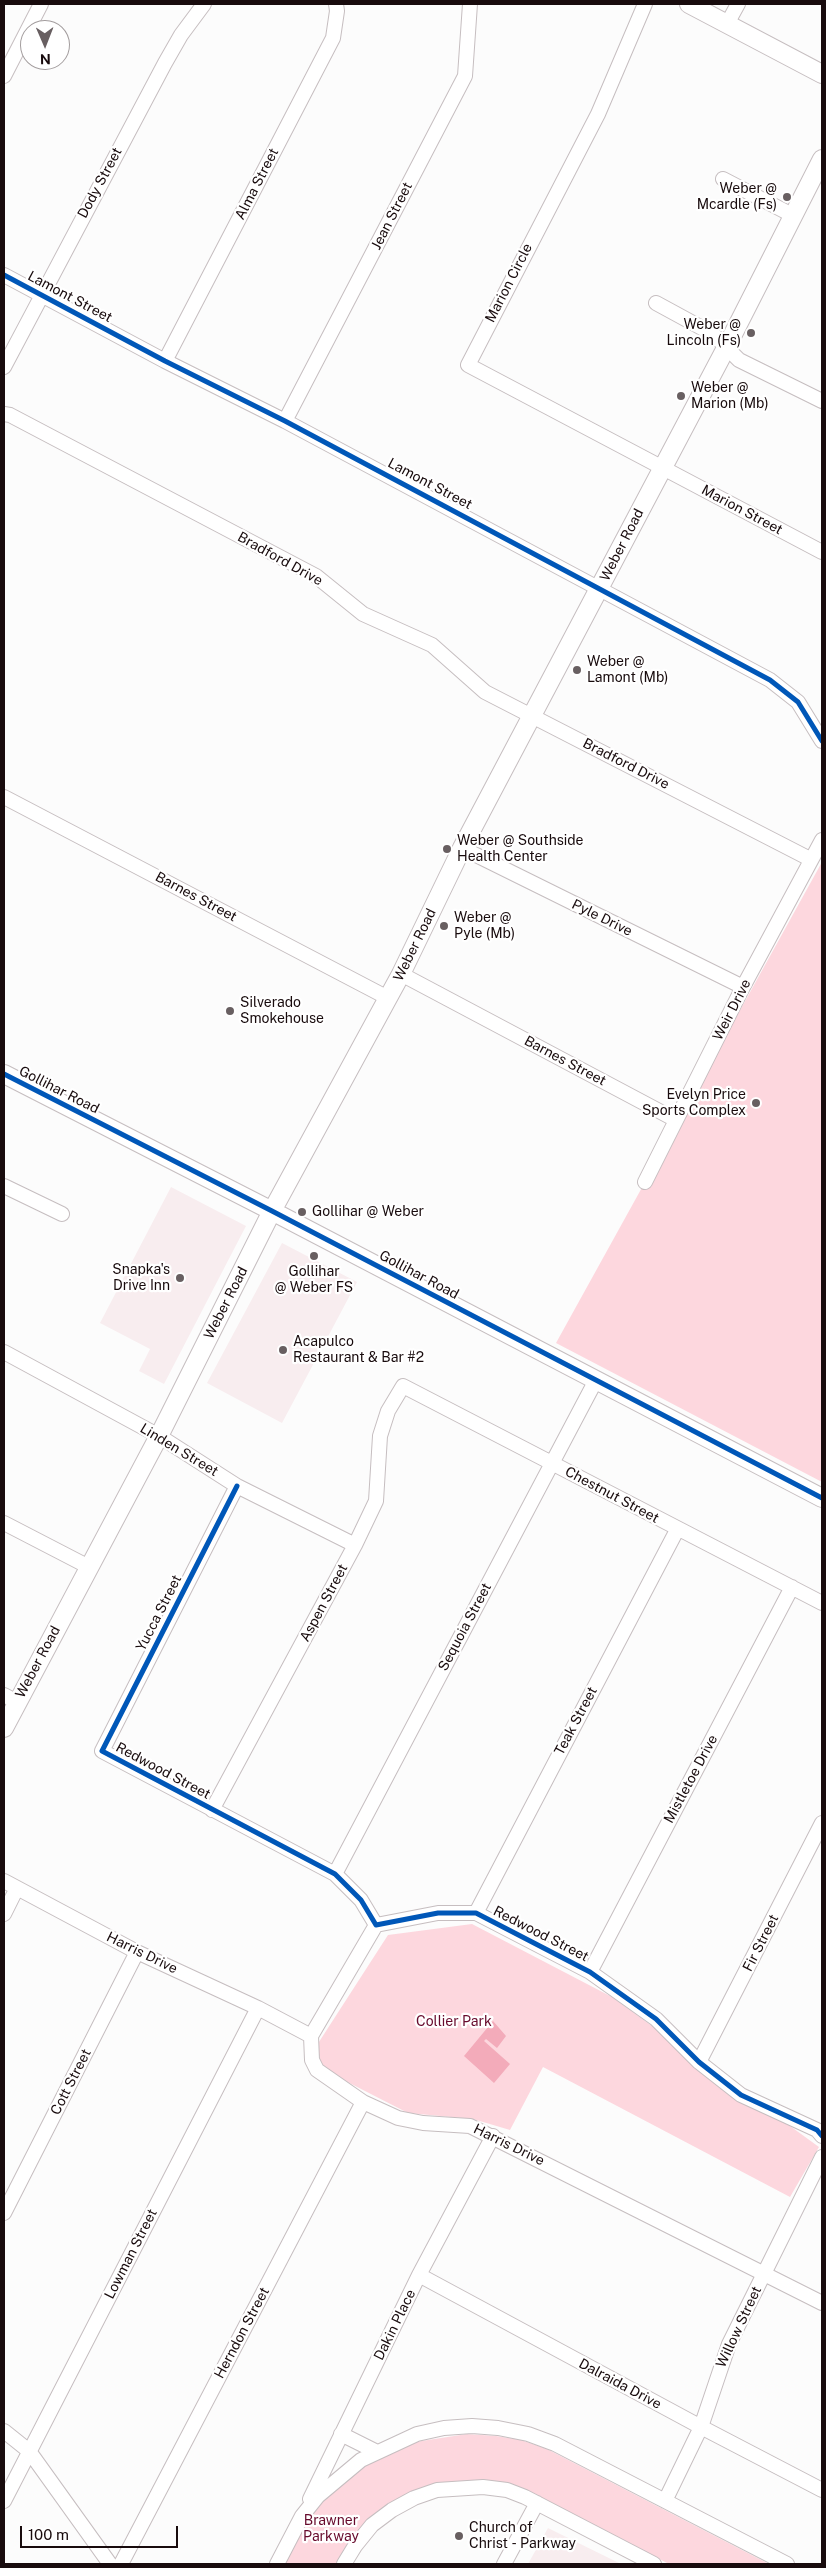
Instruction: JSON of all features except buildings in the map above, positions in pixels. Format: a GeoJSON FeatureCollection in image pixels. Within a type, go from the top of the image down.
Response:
{"type":"FeatureCollection","features":[{"type":"Feature","properties":{"kind":"main road"},"geometry":{"type":"LineString","coordinates":[[689,4],[822,74]]}},
{"type":"Feature","properties":{"kind":"main road","name":"Weber Road"},"geometry":{"type":"LineString","coordinates":[[4,1728],[10,1698],[89,1567],[159,1436],[272,1211],[401,974],[462,848],[726,348],[822,159]]}},
{"type":"Feature","properties":{"kind":"main road","name":"Gollihar Road"},"geometry":{"type":"LineString","coordinates":[[4,1074],[272,1211],[822,1498]]}},
{"type":"Feature","properties":{"kind":"street"},"geometry":{"type":"LineString","coordinates":[[4,76],[41,4]]}},
{"type":"Feature","properties":{"kind":"street","name":"Dody Street"},"geometry":{"type":"LineString","coordinates":[[4,367],[41,294],[177,42],[204,4]]}},
{"type":"Feature","properties":{"kind":"street","name":"Alma Street"},"geometry":{"type":"LineString","coordinates":[[165,361],[333,38],[337,11],[336,4]]}},
{"type":"Feature","properties":{"kind":"street","name":"Jean Street"},"geometry":{"type":"LineString","coordinates":[[285,420],[465,76],[470,4]]}},
{"type":"Feature","properties":{"kind":"street","name":"Marion Circle"},"geometry":{"type":"LineString","coordinates":[[645,4],[598,114],[500,299],[468,365],[662,467]]}},
{"type":"Feature","properties":{"kind":"street"},"geometry":{"type":"LineString","coordinates":[[727,24],[738,4]]}},
{"type":"Feature","properties":{"kind":"street"},"geometry":{"type":"LineString","coordinates":[[723,179],[794,216]]}},
{"type":"Feature","properties":{"kind":"street","name":"Lamont Street"},"geometry":{"type":"LineString","coordinates":[[4,275],[165,361],[285,420],[600,587],[770,680],[798,702],[822,741]]}},
{"type":"Feature","properties":{"kind":"street"},"geometry":{"type":"LineString","coordinates":[[656,303],[713,334],[739,360],[822,401]]}},
{"type":"Feature","properties":{"kind":"street","name":"Bradford Drive"},"geometry":{"type":"LineString","coordinates":[[4,414],[10,414],[316,576],[363,614],[432,645],[485,692],[810,859]]}},
{"type":"Feature","properties":{"kind":"street","name":"Marion Street"},"geometry":{"type":"LineString","coordinates":[[662,467],[822,552]]}},
{"type":"Feature","properties":{"kind":"street","name":"Barnes Street"},"geometry":{"type":"LineString","coordinates":[[4,797],[388,998]]}},
{"type":"Feature","properties":{"kind":"street","name":"Weir Drive"},"geometry":{"type":"LineString","coordinates":[[645,1182],[743,987],[810,859],[822,840]]}},
{"type":"Feature","properties":{"kind":"street","name":"Pyle Drive"},"geometry":{"type":"LineString","coordinates":[[462,848],[743,987]]}},
{"type":"Feature","properties":{"kind":"street","name":"Barnes Street"},"geometry":{"type":"LineString","coordinates":[[401,974],[676,1120]]}},
{"type":"Feature","properties":{"kind":"street"},"geometry":{"type":"LineString","coordinates":[[4,1186],[62,1214]]}},
{"type":"Feature","properties":{"kind":"street","name":"Linden Street"},"geometry":{"type":"LineString","coordinates":[[4,1352],[159,1436],[237,1486],[356,1545]]}},
{"type":"Feature","properties":{"kind":"street","name":"Sequoia Street"},"geometry":{"type":"LineString","coordinates":[[336,1874],[596,1380]]}},
{"type":"Feature","properties":{"kind":"street","name":"Chestnut Street"},"geometry":{"type":"LineString","coordinates":[[403,1386],[676,1530],[822,1603]]}},
{"type":"Feature","properties":{"kind":"street","name":"Aspen Street"},"geometry":{"type":"LineString","coordinates":[[212,1810],[356,1545],[376,1501],[380,1436],[388,1411],[403,1386]]}},
{"type":"Feature","properties":{"kind":"street","name":"Yucca Street"},"geometry":{"type":"LineString","coordinates":[[102,1751],[237,1486]]}},
{"type":"Feature","properties":{"kind":"street"},"geometry":{"type":"LineString","coordinates":[[4,1523],[89,1567]]}},
{"type":"Feature","properties":{"kind":"street","name":"Teak Street"},"geometry":{"type":"LineString","coordinates":[[476,1913],[676,1530]]}},
{"type":"Feature","properties":{"kind":"street","name":"Mistletoe Drive"},"geometry":{"type":"LineString","coordinates":[[590,1972],[792,1587]]}},
{"type":"Feature","properties":{"kind":"street","name":"Redwood Street"},"geometry":{"type":"LineString","coordinates":[[102,1751],[336,1874],[360,1900],[376,1925],[438,1913],[476,1913],[590,1972],[656,2019],[699,2062],[741,2094],[821,2129]]}},
{"type":"Feature","properties":{"kind":"street","name":"Fir Street"},"geometry":{"type":"LineString","coordinates":[[699,2062],[822,1823]]}},
{"type":"Feature","properties":{"kind":"street","name":"Harris Drive"},"geometry":{"type":"LineString","coordinates":[[4,1881],[137,1952],[258,2008],[311,2036],[312,2060],[317,2070],[363,2102],[398,2118],[423,2123],[470,2126],[493,2136],[822,2303]]}},
{"type":"Feature","properties":{"kind":"street"},"geometry":{"type":"LineString","coordinates":[[4,1914],[17,1888]]}},
{"type":"Feature","properties":{"kind":"street"},"geometry":{"type":"LineString","coordinates":[[311,2036],[376,1925]]}},
{"type":"Feature","properties":{"kind":"street","name":"Cott Street"},"geometry":{"type":"LineString","coordinates":[[4,2212],[137,1952]]}},
{"type":"Feature","properties":{"kind":"street","name":"Lowman Street"},"geometry":{"type":"LineString","coordinates":[[4,2501],[258,2008]]}},
{"type":"Feature","properties":{"kind":"street","name":"Herndon Street"},"geometry":{"type":"LineString","coordinates":[[121,2564],[363,2102]]}},
{"type":"Feature","properties":{"kind":"street","name":"Dakin Place"},"geometry":{"type":"LineString","coordinates":[[302,2516],[420,2275],[493,2136]]}},
{"type":"Feature","properties":{"kind":"street","name":"Willow Street"},"geometry":{"type":"LineString","coordinates":[[665,2501],[701,2427],[729,2344],[822,2157]]}},
{"type":"Feature","properties":{"kind":"street","name":"Dalraida Drive"},"geometry":{"type":"LineString","coordinates":[[420,2275],[701,2427],[822,2490]]}},
{"type":"Feature","properties":{"kind":"street"},"geometry":{"type":"LineString","coordinates":[[276,2564],[302,2516],[318,2496],[340,2476],[375,2451],[417,2434],[444,2428],[498,2428],[528,2434],[555,2444],[787,2564]]}},
{"type":"Feature","properties":{"kind":"street"},"geometry":{"type":"LineString","coordinates":[[4,2431],[30,2451],[110,2564]]}},
{"type":"Feature","properties":{"kind":"street"},"geometry":{"type":"LineString","coordinates":[[341,2434],[375,2451]]}},
{"type":"Feature","properties":{"kind":"street"},"geometry":{"type":"LineString","coordinates":[[344,2564],[355,2546],[372,2525],[392,2510],[414,2498],[437,2490],[484,2486],[507,2490],[537,2503],[654,2564]]}},
{"type":"Feature","properties":{"kind":"street"},"geometry":{"type":"LineString","coordinates":[[504,2564],[537,2503]]}},
{"type":"Feature","properties":{"kind":"shaded area"},"geometry":{"type":"Polygon","coordinates":[[[171,1187],[246,1226],[164,1384],[139,1371],[150,1349],[100,1323],[171,1187]]]}},
{"type":"Feature","properties":{"kind":"shaded area"},"geometry":{"type":"Polygon","coordinates":[[[282,1243],[357,1282],[282,1423],[207,1383],[282,1243]]]}},
{"type":"Feature","properties":{"kind":"shaded area"},"geometry":{"type":"Polygon","coordinates":[[[493,2021],[506,2036],[497,2048],[486,2039],[484,2041],[510,2064],[494,2083],[464,2056],[493,2021]]]}},
{"type":"Feature","properties":{"kind":"shaded area"},"geometry":{"type":"Polygon","coordinates":[[[548,2528],[621,2564],[528,2564],[548,2528]]]}},
{"type":"Feature","properties":{"kind":"green space","name":"Evelyn Price Sports Complex"},"geometry":{"type":"Polygon","coordinates":[[[822,862],[822,1482],[556,1343],[822,862]]]}},
{"type":"Feature","properties":{"kind":"green space","name":"Collier Park"},"geometry":{"type":"Polygon","coordinates":[[[472,1924],[612,1997],[819,2147],[790,2197],[543,2067],[510,2130],[473,2119],[408,2113],[322,2069],[317,2045],[388,1935],[472,1924]]]}},
{"type":"Feature","properties":{"kind":"green space","name":"Brawner Parkway"},"geometry":{"type":"Polygon","coordinates":[[[467,2434],[521,2440],[547,2449],[769,2564],[669,2564],[526,2490],[484,2481],[460,2481],[417,2490],[338,2564],[284,2564],[314,2508],[368,2463],[415,2442],[467,2434]]]}},
{"type":"Feature","properties":{"kind":"cycle path"},"geometry":{"type":"LineString","coordinates":[[4,275],[165,361],[285,421],[770,680],[798,702],[822,741]]}},
{"type":"Feature","properties":{"kind":"cycle path"},"geometry":{"type":"LineString","coordinates":[[4,1074],[272,1211],[822,1498]]}},
{"type":"Feature","properties":{"kind":"cycle path"},"geometry":{"type":"LineString","coordinates":[[237,1486],[102,1751],[335,1874],[361,1900],[376,1925],[438,1913],[476,1913],[590,1972],[656,2019],[699,2062],[741,2095],[817,2130],[822,2136]]}},
{"type":"Feature","properties":{"kind":"place","name":"Weber @ Mcardle (Fs)"},"geometry":{"type":"Point","coordinates":[787,197]}},
{"type":"Feature","properties":{"kind":"place","name":"Weber @ Lincoln (Fs)"},"geometry":{"type":"Point","coordinates":[751,333]}},
{"type":"Feature","properties":{"kind":"place","name":"Weber @ Marion (Mb)"},"geometry":{"type":"Point","coordinates":[681,396]}},
{"type":"Feature","properties":{"kind":"place","name":"Weber @ Lamont (Mb)"},"geometry":{"type":"Point","coordinates":[577,670]}},
{"type":"Feature","properties":{"kind":"place","name":"Weber @ Southside Health Center"},"geometry":{"type":"Point","coordinates":[447,849]}},
{"type":"Feature","properties":{"kind":"place","name":"Weber @ Pyle (Mb)"},"geometry":{"type":"Point","coordinates":[444,926]}},
{"type":"Feature","properties":{"kind":"place","name":"Silverado Smokehouse"},"geometry":{"type":"Point","coordinates":[230,1011]}},
{"type":"Feature","properties":{"kind":"place","name":"Evelyn Price Sports Complex"},"geometry":{"type":"Point","coordinates":[756,1103]}},
{"type":"Feature","properties":{"kind":"place","name":"Gollihar @ Weber"},"geometry":{"type":"Point","coordinates":[302,1212]}},
{"type":"Feature","properties":{"kind":"place","name":"Gollihar @ Weber FS"},"geometry":{"type":"Point","coordinates":[314,1256]}},
{"type":"Feature","properties":{"kind":"place","name":"Snapka's Drive Inn"},"geometry":{"type":"Point","coordinates":[180,1278]}},
{"type":"Feature","properties":{"kind":"place","name":"Acapulco Restaurant & Bar #2"},"geometry":{"type":"Point","coordinates":[283,1350]}},
{"type":"Feature","properties":{"kind":"place","name":"Church of Christ - Parkway"},"geometry":{"type":"Point","coordinates":[459,2536]}}]}
